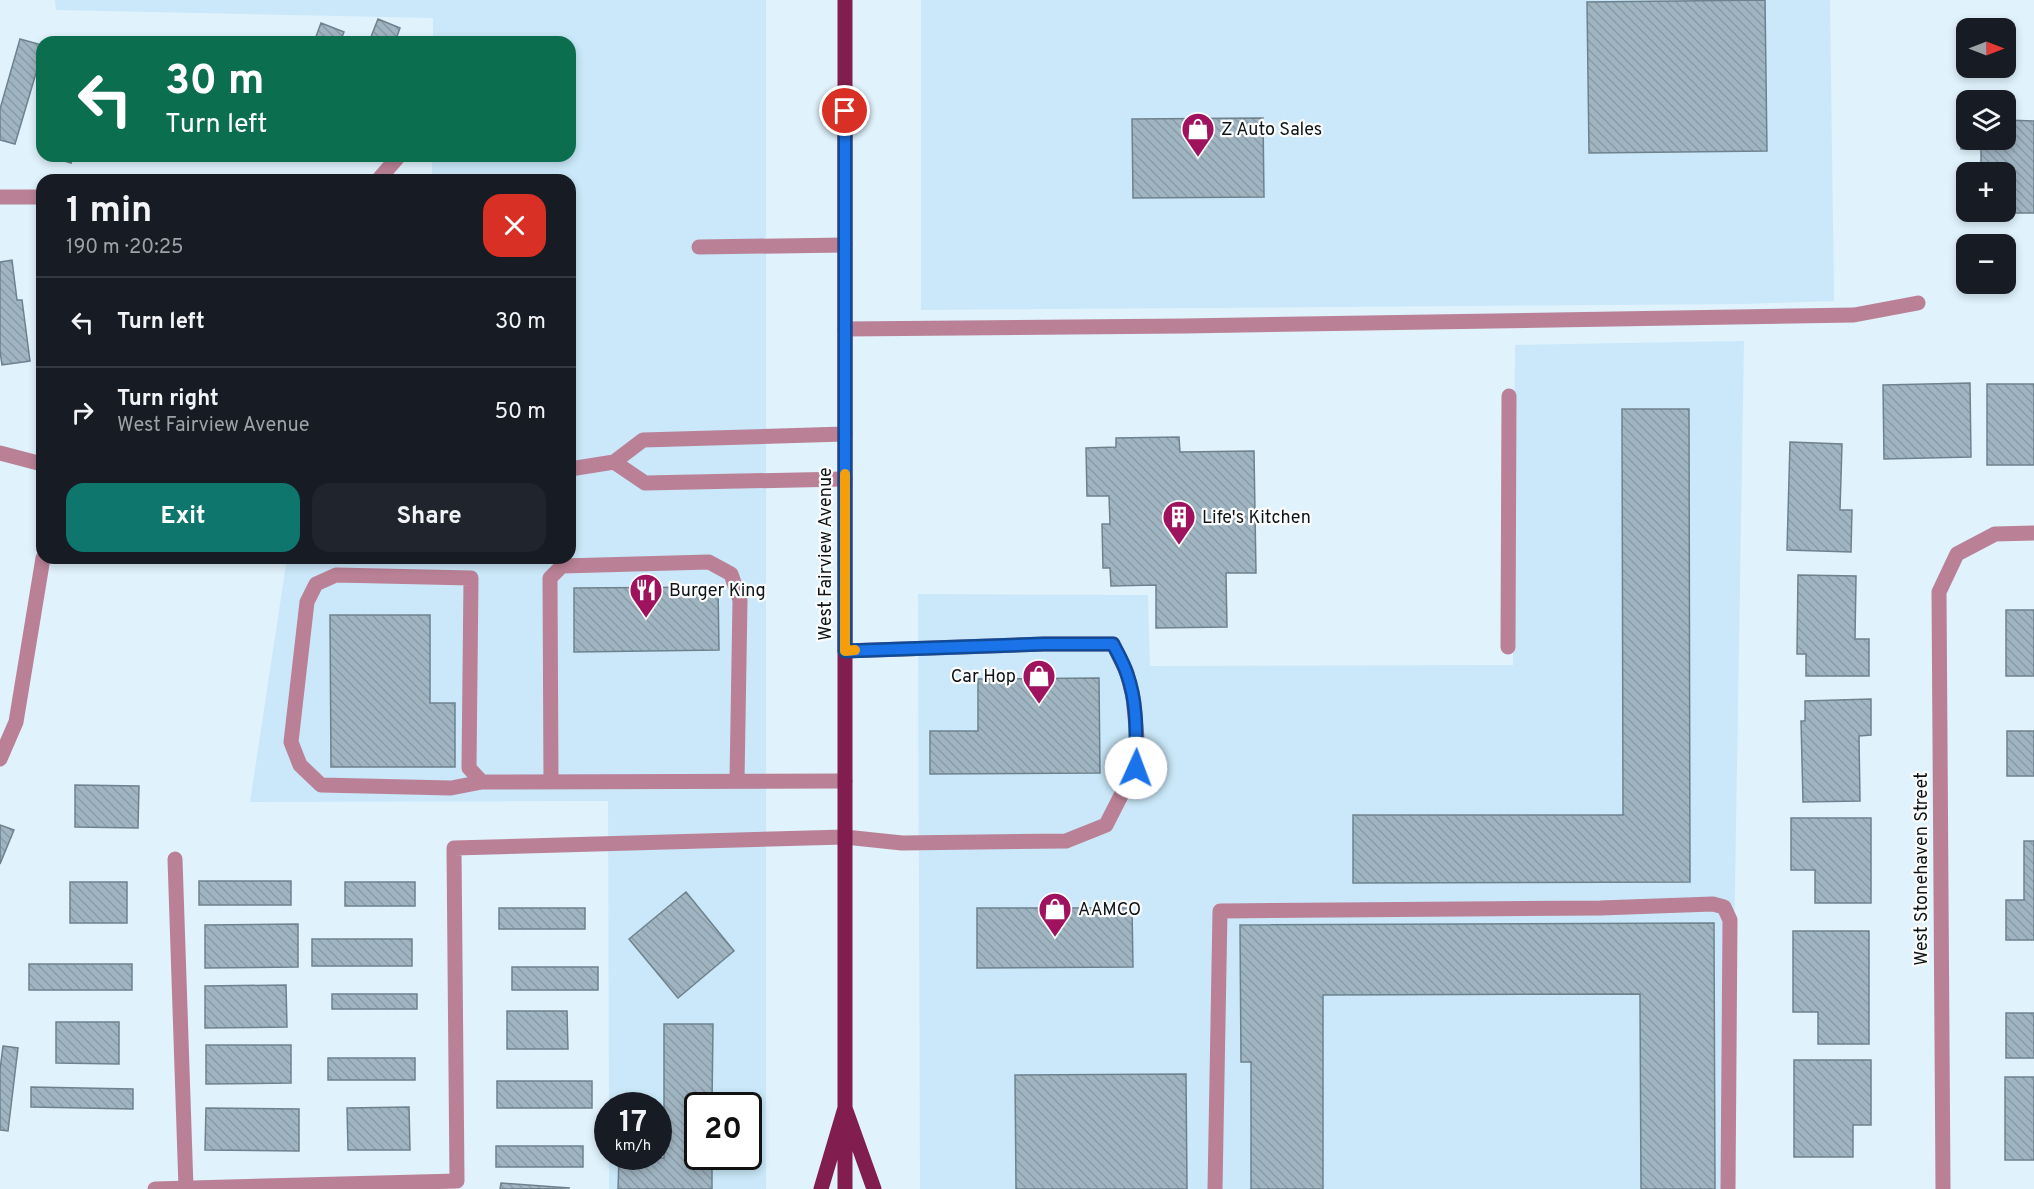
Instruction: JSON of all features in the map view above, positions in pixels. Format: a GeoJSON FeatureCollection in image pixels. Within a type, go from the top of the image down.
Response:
{"type":"FeatureCollection","features":[{"type":"Feature","properties":{"kind":"main road","name":"West Fairview Avenue"},"geometry":{"type":"LineString","coordinates":[[821,1189],[845,1108],[845,0]]}},
{"type":"Feature","properties":{"kind":"main road","name":"West Fairview Avenue"},"geometry":{"type":"LineString","coordinates":[[845,1108],[874,1189]]}},
{"type":"Feature","properties":{"kind":"main road"},"geometry":{"type":"LineString","coordinates":[[845,1108],[845,1189]]}},
{"type":"Feature","properties":{"kind":"street"},"geometry":{"type":"LineString","coordinates":[[383,174],[394,162]]}},
{"type":"Feature","properties":{"kind":"street"},"geometry":{"type":"LineString","coordinates":[[0,197],[36,197]]}},
{"type":"Feature","properties":{"kind":"street"},"geometry":{"type":"LineString","coordinates":[[699,247],[845,245]]}},
{"type":"Feature","properties":{"kind":"street"},"geometry":{"type":"LineString","coordinates":[[845,329],[1196,326],[1854,315],[1918,303]]}},
{"type":"Feature","properties":{"kind":"street"},"geometry":{"type":"LineString","coordinates":[[1508,647],[1509,396]]}},
{"type":"Feature","properties":{"kind":"street"},"geometry":{"type":"LineString","coordinates":[[576,468],[614,462],[643,440],[845,434]]}},
{"type":"Feature","properties":{"kind":"street"},"geometry":{"type":"LineString","coordinates":[[0,453],[36,462]]}},
{"type":"Feature","properties":{"kind":"street"},"geometry":{"type":"LineString","coordinates":[[614,462],[645,483],[845,479]]}},
{"type":"Feature","properties":{"kind":"street","name":"West Stonehaven Street"},"geometry":{"type":"LineString","coordinates":[[1943,1189],[1939,592],[1957,554],[1995,534],[2034,533]]}},
{"type":"Feature","properties":{"kind":"street"},"geometry":{"type":"LineString","coordinates":[[551,782],[550,578],[562,566],[708,561],[731,574],[740,600],[736,781]]}},
{"type":"Feature","properties":{"kind":"street"},"geometry":{"type":"LineString","coordinates":[[0,759],[16,722],[42,564]]}},
{"type":"Feature","properties":{"kind":"street"},"geometry":{"type":"LineString","coordinates":[[482,782],[469,768],[471,578],[336,575],[316,584],[307,602],[291,742],[300,765],[321,785],[451,788],[482,782],[845,781]]}},
{"type":"Feature","properties":{"kind":"street"},"geometry":{"type":"LineString","coordinates":[[155,1189],[457,1181],[454,848],[845,837],[902,843],[1066,841],[1106,825],[1136,768],[1137,737],[1131,689],[1127,673],[1113,644],[1044,644],[845,651]]}},
{"type":"Feature","properties":{"kind":"street"},"geometry":{"type":"LineString","coordinates":[[175,858],[186,1188]]}},
{"type":"Feature","properties":{"kind":"street"},"geometry":{"type":"LineString","coordinates":[[1215,1189],[1221,911],[1600,908],[1713,904],[1724,907],[1730,920],[1728,1189]]}},
{"type":"Feature","properties":{"kind":"shaded area"},"geometry":{"type":"Polygon","coordinates":[[[55,0],[766,0],[766,1189],[609,1189],[609,1170],[672,1170],[672,1092],[609,1092],[608,801],[250,802],[286,564],[576,564],[576,174],[432,174],[432,162],[576,162],[576,36],[433,36],[433,18],[56,10],[55,0]]]}},
{"type":"Feature","properties":{"kind":"shaded area"},"geometry":{"type":"Polygon","coordinates":[[[921,0],[1830,0],[1834,301],[1743,304],[921,310],[921,0]]]}},
{"type":"Feature","properties":{"kind":"shaded area"},"geometry":{"type":"Polygon","coordinates":[[[1744,341],[1730,1189],[920,1189],[918,594],[1148,595],[1150,666],[1513,665],[1515,345],[1744,341]]]}},
{"type":"Feature","properties":{"kind":"building"},"geometry":{"type":"Polygon","coordinates":[[[1765,0],[1767,151],[1589,153],[1587,2],[1765,0]]]}},
{"type":"Feature","properties":{"kind":"building"},"geometry":{"type":"Polygon","coordinates":[[[378,19],[400,28],[397,36],[371,36],[378,19]]]}},
{"type":"Feature","properties":{"kind":"building"},"geometry":{"type":"Polygon","coordinates":[[[321,23],[344,32],[342,36],[316,36],[321,23]]]}},
{"type":"Feature","properties":{"kind":"building"},"geometry":{"type":"Polygon","coordinates":[[[20,39],[36,43],[36,73],[15,144],[0,140],[0,109],[20,39]]]}},
{"type":"Feature","properties":{"kind":"building","name":"Z Auto Sales"},"geometry":{"type":"Polygon","coordinates":[[[1263,118],[1264,197],[1133,198],[1132,119],[1263,118]]]}},
{"type":"Feature","properties":{"kind":"building"},"geometry":{"type":"Polygon","coordinates":[[[2016,120],[2034,121],[2034,213],[2016,213],[2016,162],[1981,162],[1981,150],[2016,150],[2016,120]]]}},
{"type":"Feature","properties":{"kind":"building"},"geometry":{"type":"Polygon","coordinates":[[[12,260],[17,300],[22,300],[30,361],[2,365],[0,262],[12,260]]]}},
{"type":"Feature","properties":{"kind":"building"},"geometry":{"type":"Polygon","coordinates":[[[1970,383],[1971,457],[1884,459],[1883,385],[1970,383]]]}},
{"type":"Feature","properties":{"kind":"building"},"geometry":{"type":"Polygon","coordinates":[[[1987,384],[2034,384],[2034,465],[1987,465],[1987,384]]]}},
{"type":"Feature","properties":{"kind":"building"},"geometry":{"type":"Polygon","coordinates":[[[1622,409],[1689,409],[1690,882],[1353,883],[1353,815],[1623,815],[1622,409]]]}},
{"type":"Feature","properties":{"kind":"building","name":"Life's Kitchen"},"geometry":{"type":"Polygon","coordinates":[[[1179,437],[1180,452],[1254,451],[1256,573],[1226,573],[1227,627],[1156,628],[1156,585],[1111,586],[1110,568],[1103,568],[1102,524],[1110,524],[1109,496],[1087,496],[1086,448],[1116,447],[1116,438],[1179,437]]]}},
{"type":"Feature","properties":{"kind":"building"},"geometry":{"type":"Polygon","coordinates":[[[1790,442],[1842,444],[1840,510],[1852,510],[1851,552],[1787,550],[1790,442]]]}},
{"type":"Feature","properties":{"kind":"building"},"geometry":{"type":"Polygon","coordinates":[[[1798,575],[1856,576],[1855,639],[1869,639],[1869,676],[1806,676],[1806,654],[1797,654],[1798,575]]]}},
{"type":"Feature","properties":{"kind":"building","name":"Burger King"},"geometry":{"type":"Polygon","coordinates":[[[718,587],[719,650],[574,652],[574,588],[718,587]]]}},
{"type":"Feature","properties":{"kind":"building"},"geometry":{"type":"Polygon","coordinates":[[[2006,610],[2034,610],[2034,676],[2006,676],[2006,610]]]}},
{"type":"Feature","properties":{"kind":"building"},"geometry":{"type":"Polygon","coordinates":[[[330,615],[430,615],[430,703],[455,703],[455,767],[331,767],[330,615]]]}},
{"type":"Feature","properties":{"kind":"building","name":"Car Hop"},"geometry":{"type":"Polygon","coordinates":[[[1099,678],[1100,773],[930,774],[930,731],[978,731],[978,679],[1099,678]]]}},
{"type":"Feature","properties":{"kind":"building"},"geometry":{"type":"Polygon","coordinates":[[[1871,699],[1871,735],[1859,736],[1860,801],[1803,802],[1801,721],[1805,721],[1805,701],[1871,699]]]}},
{"type":"Feature","properties":{"kind":"building"},"geometry":{"type":"Polygon","coordinates":[[[2007,731],[2034,731],[2034,776],[2007,776],[2007,731]]]}},
{"type":"Feature","properties":{"kind":"building"},"geometry":{"type":"Polygon","coordinates":[[[75,785],[139,786],[138,828],[75,827],[75,785]]]}},
{"type":"Feature","properties":{"kind":"building"},"geometry":{"type":"Polygon","coordinates":[[[1791,818],[1871,818],[1871,903],[1815,903],[1815,870],[1791,870],[1791,818]]]}},
{"type":"Feature","properties":{"kind":"building"},"geometry":{"type":"Polygon","coordinates":[[[0,825],[14,830],[0,864],[0,825]]]}},
{"type":"Feature","properties":{"kind":"building"},"geometry":{"type":"Polygon","coordinates":[[[2024,841],[2034,841],[2034,940],[2006,940],[2006,900],[2024,900],[2024,841]]]}},
{"type":"Feature","properties":{"kind":"building"},"geometry":{"type":"Polygon","coordinates":[[[199,881],[291,881],[291,905],[199,905],[199,881]]]}},
{"type":"Feature","properties":{"kind":"building"},"geometry":{"type":"Polygon","coordinates":[[[70,882],[127,882],[127,923],[70,923],[70,882]]]}},
{"type":"Feature","properties":{"kind":"building"},"geometry":{"type":"Polygon","coordinates":[[[345,882],[415,882],[415,906],[345,906],[345,882]]]}},
{"type":"Feature","properties":{"kind":"building"},"geometry":{"type":"Polygon","coordinates":[[[686,892],[734,951],[678,998],[629,939],[686,892]]]}},
{"type":"Feature","properties":{"kind":"building"},"geometry":{"type":"Polygon","coordinates":[[[499,908],[585,908],[585,929],[499,929],[499,908]]]}},
{"type":"Feature","properties":{"kind":"building","name":"AAMCO"},"geometry":{"type":"Polygon","coordinates":[[[977,908],[1132,908],[1133,967],[977,968],[977,908]]]}},
{"type":"Feature","properties":{"kind":"building"},"geometry":{"type":"Polygon","coordinates":[[[1714,923],[1715,1189],[1641,1189],[1640,994],[1323,995],[1323,1189],[1251,1189],[1251,1062],[1241,1062],[1240,925],[1714,923]]]}},
{"type":"Feature","properties":{"kind":"building"},"geometry":{"type":"Polygon","coordinates":[[[298,924],[298,967],[205,968],[205,925],[298,924]]]}},
{"type":"Feature","properties":{"kind":"building"},"geometry":{"type":"Polygon","coordinates":[[[1793,931],[1869,931],[1869,1044],[1818,1044],[1818,1012],[1793,1012],[1793,931]]]}},
{"type":"Feature","properties":{"kind":"building"},"geometry":{"type":"Polygon","coordinates":[[[312,939],[412,939],[412,966],[312,966],[312,939]]]}},
{"type":"Feature","properties":{"kind":"building"},"geometry":{"type":"Polygon","coordinates":[[[29,964],[132,964],[132,990],[29,990],[29,964]]]}},
{"type":"Feature","properties":{"kind":"building"},"geometry":{"type":"Polygon","coordinates":[[[512,967],[598,967],[598,990],[512,990],[512,967]]]}},
{"type":"Feature","properties":{"kind":"building"},"geometry":{"type":"Polygon","coordinates":[[[286,985],[287,1027],[205,1028],[205,986],[286,985]]]}},
{"type":"Feature","properties":{"kind":"building"},"geometry":{"type":"Polygon","coordinates":[[[332,994],[417,994],[417,1009],[332,1009],[332,994]]]}},
{"type":"Feature","properties":{"kind":"building"},"geometry":{"type":"Polygon","coordinates":[[[507,1011],[567,1011],[568,1049],[507,1049],[507,1011]]]}},
{"type":"Feature","properties":{"kind":"building"},"geometry":{"type":"Polygon","coordinates":[[[2006,1013],[2034,1013],[2034,1058],[2006,1058],[2006,1013]]]}},
{"type":"Feature","properties":{"kind":"building"},"geometry":{"type":"Polygon","coordinates":[[[56,1022],[119,1022],[119,1064],[56,1063],[56,1022]]]}},
{"type":"Feature","properties":{"kind":"building"},"geometry":{"type":"Polygon","coordinates":[[[664,1024],[713,1024],[712,1092],[684,1092],[684,1170],[712,1170],[712,1189],[618,1189],[619,1170],[672,1170],[672,1092],[664,1092],[664,1024]]]}},
{"type":"Feature","properties":{"kind":"building"},"geometry":{"type":"Polygon","coordinates":[[[206,1045],[291,1045],[291,1083],[206,1084],[206,1045]]]}},
{"type":"Feature","properties":{"kind":"building"},"geometry":{"type":"Polygon","coordinates":[[[3,1046],[18,1048],[8,1131],[0,1130],[0,1070],[3,1046]]]}},
{"type":"Feature","properties":{"kind":"building"},"geometry":{"type":"Polygon","coordinates":[[[328,1058],[415,1058],[415,1080],[328,1080],[328,1058]]]}},
{"type":"Feature","properties":{"kind":"building"},"geometry":{"type":"Polygon","coordinates":[[[1794,1060],[1871,1060],[1871,1125],[1853,1125],[1853,1157],[1794,1157],[1794,1060]]]}},
{"type":"Feature","properties":{"kind":"building"},"geometry":{"type":"Polygon","coordinates":[[[1186,1074],[1187,1189],[1016,1189],[1015,1075],[1186,1074]]]}},
{"type":"Feature","properties":{"kind":"building"},"geometry":{"type":"Polygon","coordinates":[[[2005,1077],[2034,1077],[2034,1160],[2005,1160],[2005,1077]]]}},
{"type":"Feature","properties":{"kind":"building"},"geometry":{"type":"Polygon","coordinates":[[[497,1081],[592,1081],[592,1108],[497,1108],[497,1081]]]}},
{"type":"Feature","properties":{"kind":"building"},"geometry":{"type":"Polygon","coordinates":[[[31,1087],[133,1089],[133,1109],[31,1107],[31,1087]]]}},
{"type":"Feature","properties":{"kind":"building"},"geometry":{"type":"Polygon","coordinates":[[[409,1107],[410,1150],[348,1150],[347,1108],[409,1107]]]}},
{"type":"Feature","properties":{"kind":"building"},"geometry":{"type":"Polygon","coordinates":[[[206,1108],[299,1109],[299,1151],[205,1150],[206,1108]]]}},
{"type":"Feature","properties":{"kind":"building"},"geometry":{"type":"Polygon","coordinates":[[[496,1146],[583,1146],[583,1167],[496,1167],[496,1146]]]}},
{"type":"Feature","properties":{"kind":"building"},"geometry":{"type":"Polygon","coordinates":[[[501,1183],[570,1188],[500,1189],[501,1183]]]}},
{"type":"Feature","properties":{"kind":"slow traffic"},"geometry":{"type":"LineString","coordinates":[[845,474],[845,651],[855,650]]}},
{"type":"Feature","properties":{"kind":"place","name":"Z Auto Sales"},"geometry":{"type":"Point","coordinates":[1198,158]}},
{"type":"Feature","properties":{"kind":"place","name":"Life's Kitchen"},"geometry":{"type":"Point","coordinates":[1179,546]}},
{"type":"Feature","properties":{"kind":"place","name":"Burger King"},"geometry":{"type":"Point","coordinates":[646,619]}},
{"type":"Feature","properties":{"kind":"place","name":"Car Hop"},"geometry":{"type":"Point","coordinates":[1039,705]}},
{"type":"Feature","properties":{"kind":"place","name":"AAMCO"},"geometry":{"type":"Point","coordinates":[1055,938]}},
{"type":"Feature","properties":{"kind":"route"},"geometry":{"type":"LineString","coordinates":[[845,111],[845,651],[1044,644],[1113,644],[1127,673],[1133,697],[1137,737],[1136,768]]}}]}
